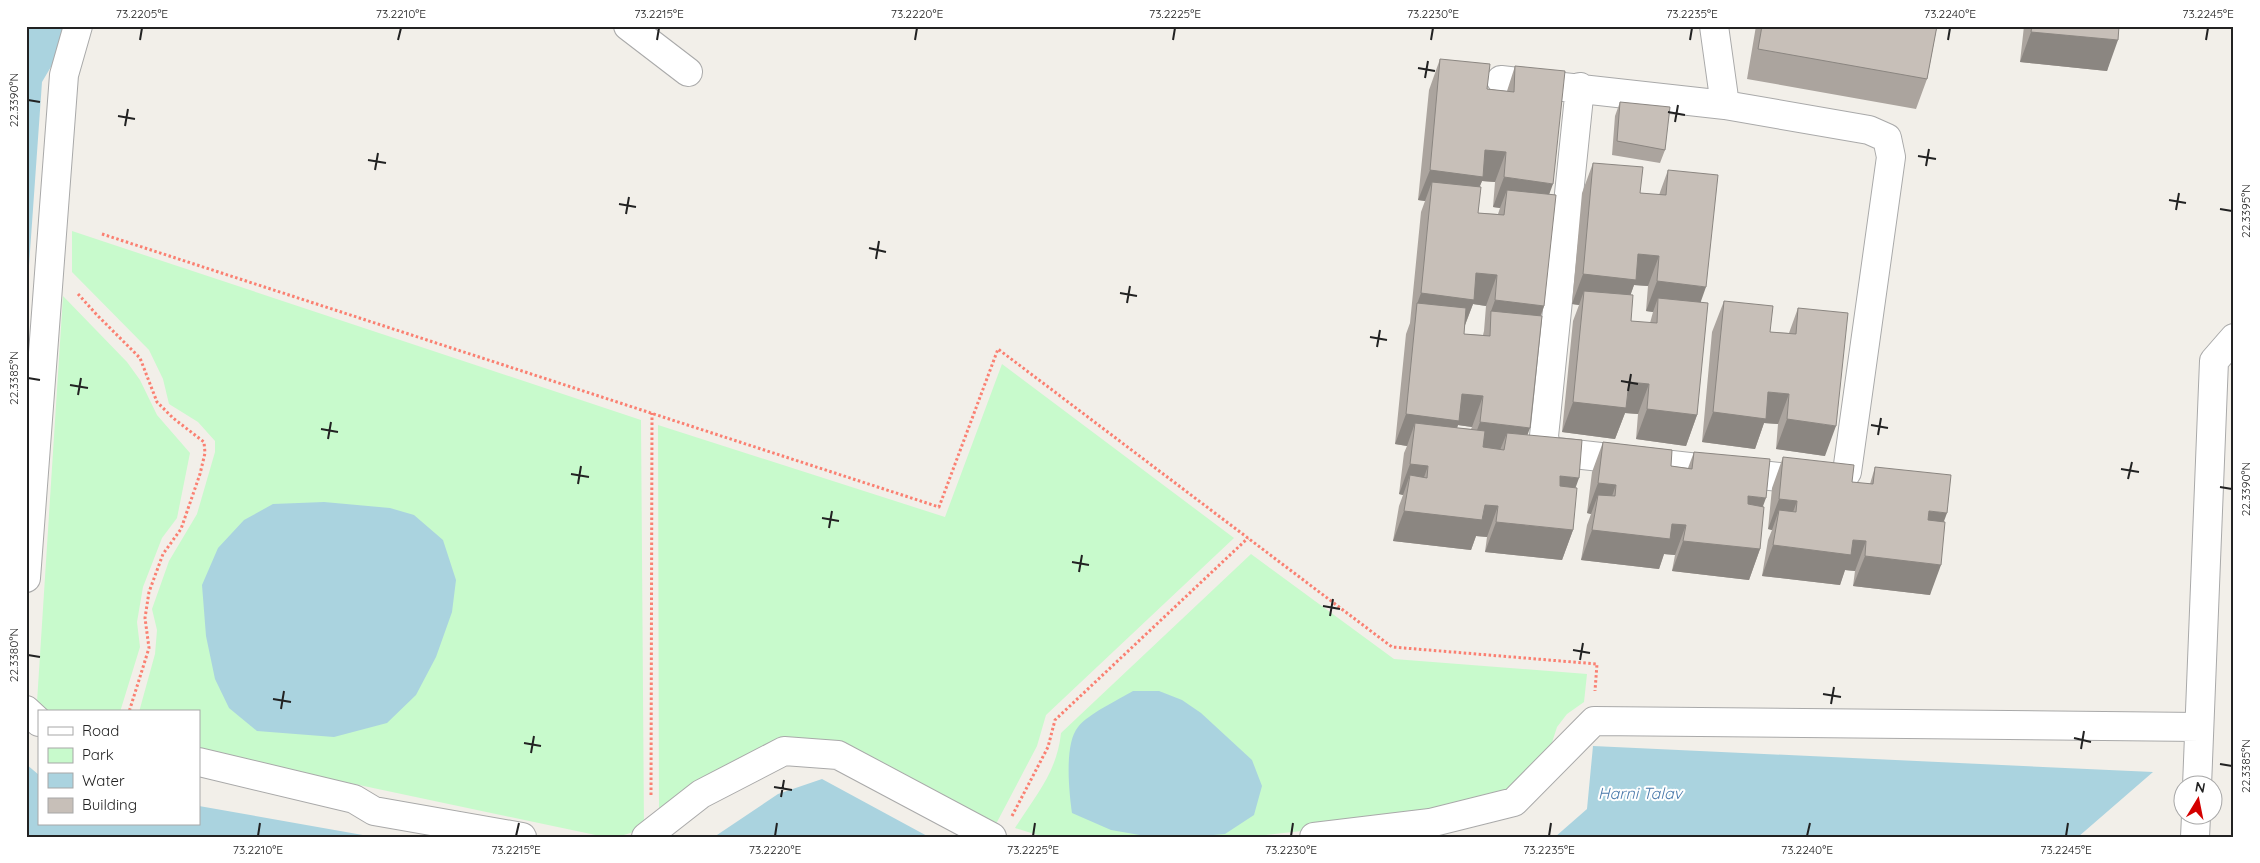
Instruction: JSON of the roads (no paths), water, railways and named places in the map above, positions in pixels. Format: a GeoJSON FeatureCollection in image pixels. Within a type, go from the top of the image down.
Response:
{"type":"FeatureCollection","features":[{"type":"Feature","properties":{"kind":"street"},"geometry":{"type":"LineString","coordinates":[[26,578],[64,75],[78,26]]}},
{"type":"Feature","properties":{"kind":"street"},"geometry":{"type":"LineString","coordinates":[[628,26],[688,72]]}},
{"type":"Feature","properties":{"kind":"street"},"geometry":{"type":"LineString","coordinates":[[1714,26],[1725,105]]}},
{"type":"Feature","properties":{"kind":"street"},"geometry":{"type":"LineString","coordinates":[[1501,80],[1580,87],[1725,105],[1870,130],[1887,138],[1890,156],[1847,472],[1841,480],[1834,482],[1556,452],[1546,448],[1544,436],[1580,87]]}},
{"type":"Feature","properties":{"kind":"street"},"geometry":{"type":"LineString","coordinates":[[2197,776],[2214,361],[2234,338]]}},
{"type":"Feature","properties":{"kind":"street"},"geometry":{"type":"LineString","coordinates":[[26,710],[38,721]]}},
{"type":"Feature","properties":{"kind":"street"},"geometry":{"type":"LineString","coordinates":[[1314,837],[1430,823],[1514,802],[1594,721],[2199,727]]}},
{"type":"Feature","properties":{"kind":"street"},"geometry":{"type":"LineString","coordinates":[[648,835],[701,794],[784,751],[838,755],[1001,829]]}},
{"type":"Feature","properties":{"kind":"street"},"geometry":{"type":"LineString","coordinates":[[200,762],[354,799],[374,811],[522,837]]}},
{"type":"Feature","properties":{"kind":"water"},"geometry":{"type":"Polygon","coordinates":[[[26,26],[75,26],[42,82],[26,308],[26,26]]]}},
{"type":"Feature","properties":{"kind":"water"},"geometry":{"type":"Polygon","coordinates":[[[324,502],[390,508],[414,515],[443,540],[456,580],[452,612],[436,657],[416,695],[387,723],[334,737],[257,731],[229,708],[215,679],[206,636],[202,585],[218,548],[244,520],[273,504],[324,502]]]}},
{"type":"Feature","properties":{"kind":"water"},"geometry":{"type":"Polygon","coordinates":[[[1133,691],[1159,691],[1182,700],[1201,713],[1252,760],[1262,786],[1254,815],[1225,834],[1191,837],[1151,837],[1111,830],[1072,813],[1069,756],[1078,727],[1089,717],[1133,691]]]}},
{"type":"Feature","properties":{"kind":"water","name":"Harni Talav"},"geometry":{"type":"Polygon","coordinates":[[[1593,746],[2153,772],[2078,837],[1555,837],[1587,809],[1593,746]]]}},
{"type":"Feature","properties":{"kind":"water"},"geometry":{"type":"Polygon","coordinates":[[[26,764],[38,774],[38,826],[200,826],[200,806],[374,837],[26,837],[26,764]]]}},
{"type":"Feature","properties":{"kind":"water"},"geometry":{"type":"Polygon","coordinates":[[[822,779],[929,837],[714,837],[778,794],[822,779]]]}}]}
